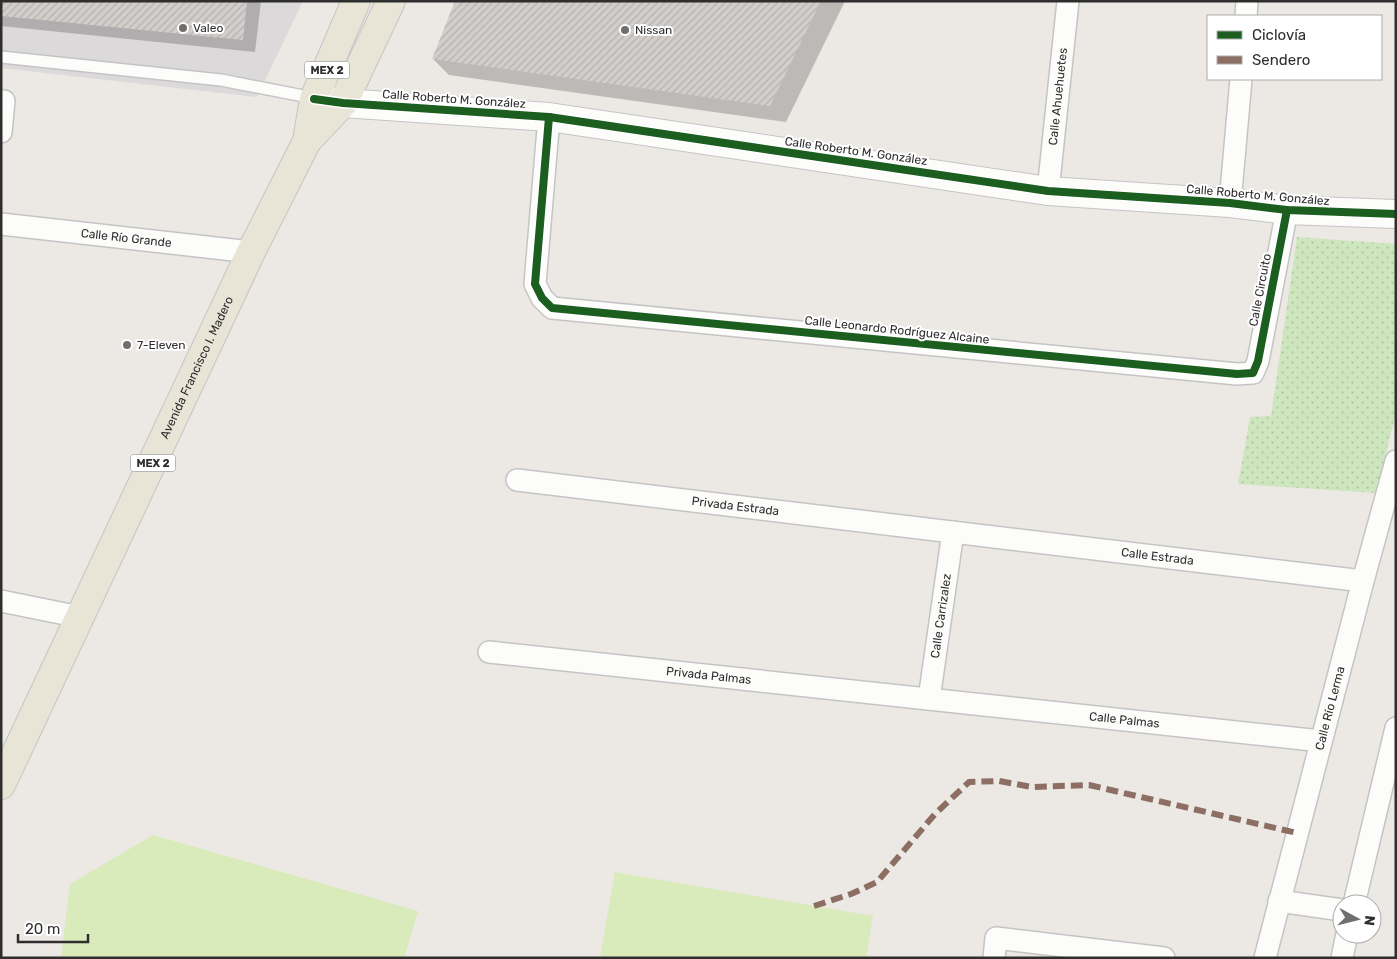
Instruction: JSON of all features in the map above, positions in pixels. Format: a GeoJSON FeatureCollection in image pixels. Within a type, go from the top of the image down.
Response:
{"type":"FeatureCollection","features":[{"type":"Feature","properties":{"kind":"main road","name":"Avenida Francisco I. Madero"},"geometry":{"type":"LineString","coordinates":[[307,141],[314,98],[356,1]]}},
{"type":"Feature","properties":{"kind":"main road","name":"Avenida Francisco I. Madero"},"geometry":{"type":"LineString","coordinates":[[1,786],[251,252],[307,141],[343,103],[391,1]]}},
{"type":"Feature","properties":{"kind":"street","name":"Calle Ahuehuetes"},"geometry":{"type":"LineString","coordinates":[[1048,191],[1068,1]]}},
{"type":"Feature","properties":{"kind":"street"},"geometry":{"type":"LineString","coordinates":[[1246,15],[1247,1]]}},
{"type":"Feature","properties":{"kind":"street"},"geometry":{"type":"LineString","coordinates":[[1230,203],[1240,80]]}},
{"type":"Feature","properties":{"kind":"street","name":"Calle Roberto M. González"},"geometry":{"type":"LineString","coordinates":[[314,98],[343,103],[550,117],[1048,191],[1230,203],[1287,210],[1396,214]]}},
{"type":"Feature","properties":{"kind":"street"},"geometry":{"type":"LineString","coordinates":[[1,132],[4,102]]}},
{"type":"Feature","properties":{"kind":"street","name":"Calle Leonardo Rodríguez Alcaine"},"geometry":{"type":"LineString","coordinates":[[550,117],[535,284],[542,298],[552,308],[1237,374],[1253,373]]}},
{"type":"Feature","properties":{"kind":"street","name":"Calle Circuito"},"geometry":{"type":"LineString","coordinates":[[1253,373],[1258,361],[1287,210]]}},
{"type":"Feature","properties":{"kind":"street","name":"Calle Río Grande"},"geometry":{"type":"LineString","coordinates":[[1,224],[251,252]]}},
{"type":"Feature","properties":{"kind":"street","name":"Calle Río Lerma"},"geometry":{"type":"LineString","coordinates":[[1265,958],[1363,581],[1386,530],[1396,461]]}},
{"type":"Feature","properties":{"kind":"street","name":"Privada Estrada"},"geometry":{"type":"LineString","coordinates":[[517,480],[953,532]]}},
{"type":"Feature","properties":{"kind":"street","name":"Calle Estrada"},"geometry":{"type":"LineString","coordinates":[[953,532],[1363,581]]}},
{"type":"Feature","properties":{"kind":"street","name":"Calle Carrizalez"},"geometry":{"type":"LineString","coordinates":[[929,699],[953,532]]}},
{"type":"Feature","properties":{"kind":"street"},"geometry":{"type":"LineString","coordinates":[[1,601],[80,617]]}},
{"type":"Feature","properties":{"kind":"street","name":"Privada Palmas"},"geometry":{"type":"LineString","coordinates":[[489,652],[929,699]]}},
{"type":"Feature","properties":{"kind":"street","name":"Calle Palmas"},"geometry":{"type":"LineString","coordinates":[[929,699],[1321,741]]}},
{"type":"Feature","properties":{"kind":"street"},"geometry":{"type":"LineString","coordinates":[[1356,894],[1395,735]]}},
{"type":"Feature","properties":{"kind":"street"},"geometry":{"type":"LineString","coordinates":[[1279,902],[1332,909]]}},
{"type":"Feature","properties":{"kind":"street"},"geometry":{"type":"LineString","coordinates":[[1342,958],[1345,944]]}},
{"type":"Feature","properties":{"kind":"street"},"geometry":{"type":"LineString","coordinates":[[995,948],[1164,958]]}},
{"type":"Feature","properties":{"kind":"lane"},"geometry":{"type":"LineString","coordinates":[[1,57],[221,80],[314,98]]}},
{"type":"Feature","properties":{"kind":"shaded area"},"geometry":{"type":"Polygon","coordinates":[[[1,1],[303,1],[257,97],[1,68],[1,1]]]}},
{"type":"Feature","properties":{"kind":"green space"},"geometry":{"type":"Polygon","coordinates":[[[1297,237],[1396,244],[1396,413],[1376,493],[1238,484],[1250,417],[1271,416],[1297,237]]]}},
{"type":"Feature","properties":{"kind":"green space"},"geometry":{"type":"Polygon","coordinates":[[[153,835],[418,911],[404,958],[61,958],[70,884],[153,835]]]}},
{"type":"Feature","properties":{"kind":"green space"},"geometry":{"type":"Polygon","coordinates":[[[615,872],[873,916],[866,958],[600,958],[615,872]]]}},
{"type":"Feature","properties":{"kind":"building","name":"Valeo"},"geometry":{"type":"Polygon","coordinates":[[[1,1],[247,1],[243,40],[1,16],[1,1]]]}},
{"type":"Feature","properties":{"kind":"building","name":"Nissan"},"geometry":{"type":"Polygon","coordinates":[[[455,1],[821,1],[770,106],[432,59],[455,1]]]}},
{"type":"Feature","properties":{"kind":"marked path"},"geometry":{"type":"LineString","coordinates":[[814,906],[851,894],[877,882],[935,814],[969,782],[999,781],[1032,787],[1089,785],[1297,833]]}},
{"type":"Feature","properties":{"kind":"cycle path"},"geometry":{"type":"LineString","coordinates":[[314,99],[343,103],[549,117],[1048,191],[1230,203],[1287,210],[1396,214]]}},
{"type":"Feature","properties":{"kind":"cycle path"},"geometry":{"type":"LineString","coordinates":[[549,117],[535,284],[542,298],[552,308],[1237,374],[1253,373],[1258,361],[1287,210]]}},
{"type":"Feature","properties":{"kind":"place","name":"Valeo"},"geometry":{"type":"Point","coordinates":[183,28]}},
{"type":"Feature","properties":{"kind":"place","name":"Nissan"},"geometry":{"type":"Point","coordinates":[625,30]}},
{"type":"Feature","properties":{"kind":"place","name":"7-Eleven"},"geometry":{"type":"Point","coordinates":[127,345]}}]}
